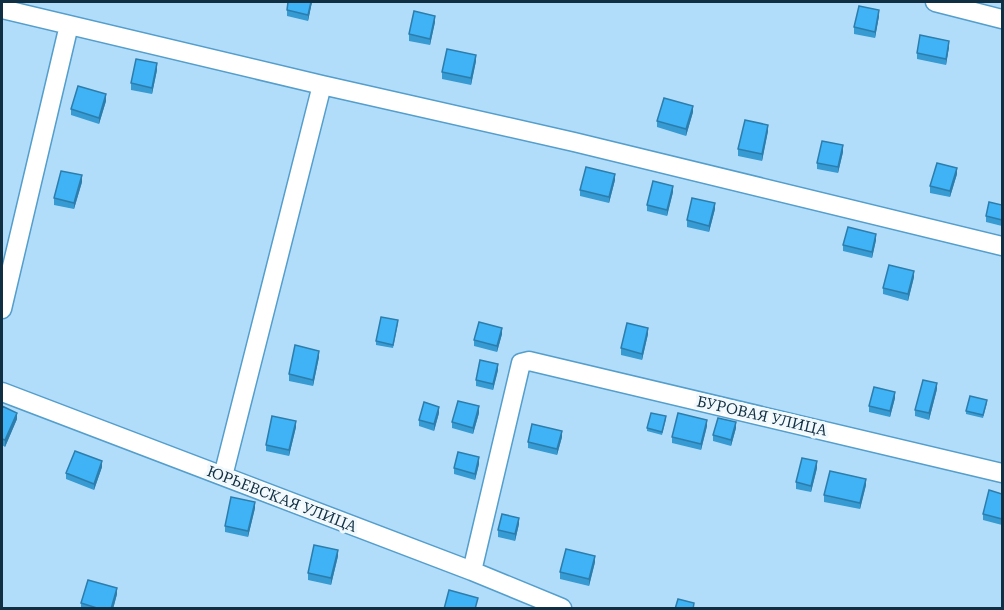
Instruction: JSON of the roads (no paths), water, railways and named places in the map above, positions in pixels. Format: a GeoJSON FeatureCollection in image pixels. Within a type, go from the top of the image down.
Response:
{"type":"FeatureCollection","features":[{"type":"Feature","properties":{"kind":"street"},"geometry":{"type":"LineString","coordinates":[[935,2],[1002,19]]}},
{"type":"Feature","properties":{"kind":"street"},"geometry":{"type":"LineString","coordinates":[[2,9],[574,142],[1002,246]]}},
{"type":"Feature","properties":{"kind":"street"},"geometry":{"type":"LineString","coordinates":[[2,309],[69,26]]}},
{"type":"Feature","properties":{"kind":"street"},"geometry":{"type":"LineString","coordinates":[[223,476],[322,85]]}},
{"type":"Feature","properties":{"kind":"street","name":"БУРОВАЯ УЛИЦА"},"geometry":{"type":"LineString","coordinates":[[472,571],[521,363],[529,361],[1002,473]]}},
{"type":"Feature","properties":{"kind":"street","name":"ЮРЬЕВСКАЯ УЛИЦА"},"geometry":{"type":"LineString","coordinates":[[2,392],[472,571],[562,609]]}}]}
